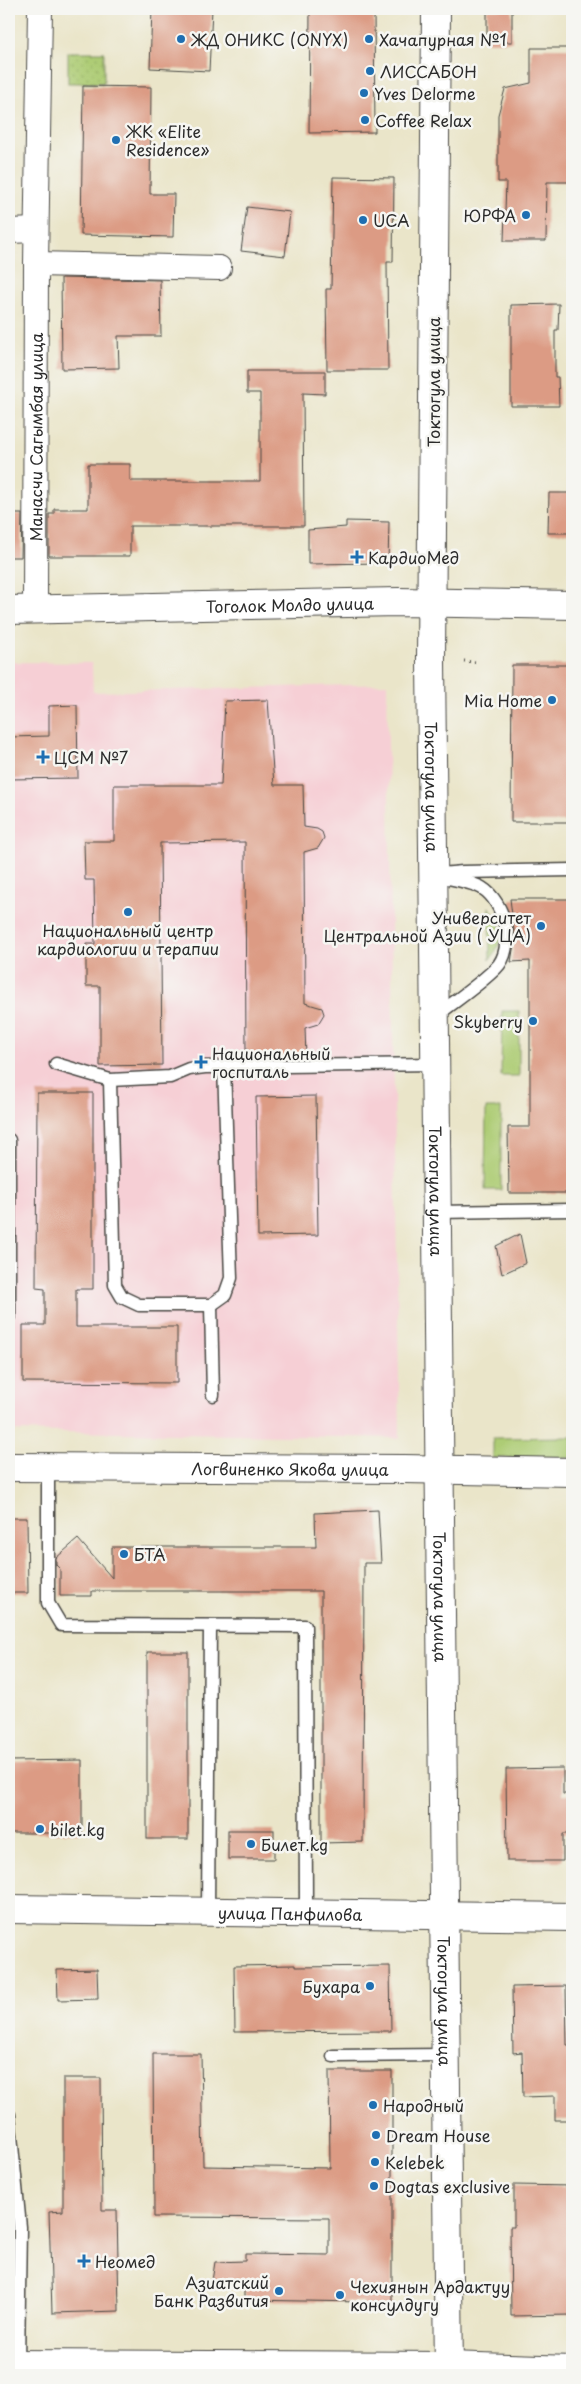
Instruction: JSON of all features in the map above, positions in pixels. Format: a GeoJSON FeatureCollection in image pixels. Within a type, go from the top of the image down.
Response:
{"type":"FeatureCollection","features":[{"type":"Feature","properties":{"kind":"main road","name":"Токтогула улица"},"geometry":{"type":"LineString","coordinates":[[436,9],[431,602],[449,2370]]}},
{"type":"Feature","properties":{"kind":"main road","name":"Тоголок Молдо улица"},"geometry":{"type":"LineString","coordinates":[[9,610],[431,602],[572,605]]}},
{"type":"Feature","properties":{"kind":"main road","name":"Логвиненко Якова улица"},"geometry":{"type":"LineString","coordinates":[[9,1467],[572,1472]]}},
{"type":"Feature","properties":{"kind":"main road","name":"улица Панфилова"},"geometry":{"type":"LineString","coordinates":[[9,1909],[572,1917]]}},
{"type":"Feature","properties":{"kind":"street","name":"Манасчи Сагымбая улица"},"geometry":{"type":"LineString","coordinates":[[36,610],[36,230],[40,9]]}},
{"type":"Feature","properties":{"kind":"street"},"geometry":{"type":"LineString","coordinates":[[9,231],[36,230]]}},
{"type":"Feature","properties":{"kind":"street"},"geometry":{"type":"LineString","coordinates":[[36,264],[219,268]]}},
{"type":"Feature","properties":{"kind":"street"},"geometry":{"type":"LineString","coordinates":[[14,2362],[449,2370],[572,2368]]}},
{"type":"Feature","properties":{"kind":"lane"},"geometry":{"type":"LineString","coordinates":[[434,875],[463,872],[572,870]]}},
{"type":"Feature","properties":{"kind":"lane"},"geometry":{"type":"LineString","coordinates":[[434,875],[481,887],[497,904],[505,920],[507,948],[497,967],[435,1017]]}},
{"type":"Feature","properties":{"kind":"lane"},"geometry":{"type":"LineString","coordinates":[[56,1064],[110,1080],[170,1077],[189,1069],[224,1066],[435,1064]]}},
{"type":"Feature","properties":{"kind":"lane"},"geometry":{"type":"LineString","coordinates":[[110,1080],[116,1285],[122,1298],[139,1305],[211,1306],[225,1295],[231,1278],[224,1066]]}},
{"type":"Feature","properties":{"kind":"lane"},"geometry":{"type":"LineString","coordinates":[[9,1140],[9,1316]]}},
{"type":"Feature","properties":{"kind":"lane"},"geometry":{"type":"LineString","coordinates":[[437,1212],[572,1210]]}},
{"type":"Feature","properties":{"kind":"lane"},"geometry":{"type":"LineString","coordinates":[[211,1306],[213,1395]]}},
{"type":"Feature","properties":{"kind":"lane"},"geometry":{"type":"LineString","coordinates":[[48,1468],[48,1603],[61,1625],[305,1626],[306,1913]]}},
{"type":"Feature","properties":{"kind":"lane"},"geometry":{"type":"LineString","coordinates":[[208,1912],[210,1626]]}},
{"type":"Feature","properties":{"kind":"lane"},"geometry":{"type":"LineString","coordinates":[[333,2056],[445,2055]]}},
{"type":"Feature","properties":{"kind":"lane"},"geometry":{"type":"LineString","coordinates":[[9,2115],[15,2227],[14,2362]]}},
{"type":"Feature","properties":{"kind":"path"},"geometry":{"type":"LineString","coordinates":[[464,661],[476,662]]}},
{"type":"Feature","properties":{"kind":"shaded area","name":"Национальный госпиталь"},"geometry":{"type":"Polygon","coordinates":[[[9,662],[92,663],[93,692],[387,684],[400,1438],[9,1431],[9,662]]]}},
{"type":"Feature","properties":{"kind":"green space"},"geometry":{"type":"Polygon","coordinates":[[[68,52],[104,52],[104,83],[68,83],[68,52]]]}},
{"type":"Feature","properties":{"kind":"green space"},"geometry":{"type":"Polygon","coordinates":[[[489,907],[498,921],[501,934],[498,946],[490,960],[489,907]]]}},
{"type":"Feature","properties":{"kind":"green space"},"geometry":{"type":"Polygon","coordinates":[[[502,1011],[519,1011],[519,1076],[501,1076],[502,1011]]]}},
{"type":"Feature","properties":{"kind":"green space"},"geometry":{"type":"Polygon","coordinates":[[[486,1108],[501,1108],[501,1190],[485,1190],[486,1108]]]}},
{"type":"Feature","properties":{"kind":"green space"},"geometry":{"type":"Polygon","coordinates":[[[572,1437],[572,1458],[493,1458],[493,1438],[572,1437]]]}},
{"type":"Feature","properties":{"kind":"building","name":"ЖД ОНИКС (ONYX)"},"geometry":{"type":"Polygon","coordinates":[[[152,9],[212,9],[209,71],[150,68],[152,9]]]}},
{"type":"Feature","properties":{"kind":"building"},"geometry":{"type":"Polygon","coordinates":[[[310,9],[374,9],[375,132],[309,133],[310,9]]]}},
{"type":"Feature","properties":{"kind":"building"},"geometry":{"type":"Polygon","coordinates":[[[487,9],[512,9],[512,42],[487,42],[487,9]]]}},
{"type":"Feature","properties":{"kind":"building"},"geometry":{"type":"Polygon","coordinates":[[[531,48],[572,48],[572,182],[547,182],[546,241],[504,241],[506,182],[498,182],[498,115],[505,89],[531,83],[531,48]]]}},
{"type":"Feature","properties":{"kind":"building","name":"ЖК «Elite Residence»"},"geometry":{"type":"Polygon","coordinates":[[[83,86],[151,87],[150,194],[174,194],[173,237],[81,235],[83,86]]]}},
{"type":"Feature","properties":{"kind":"building"},"geometry":{"type":"Polygon","coordinates":[[[333,177],[394,178],[393,262],[387,262],[388,370],[327,370],[326,289],[331,289],[333,177]]]}},
{"type":"Feature","properties":{"kind":"building"},"geometry":{"type":"Polygon","coordinates":[[[247,207],[290,212],[285,256],[241,251],[247,207]]]}},
{"type":"Feature","properties":{"kind":"building"},"geometry":{"type":"Polygon","coordinates":[[[61,278],[160,280],[161,336],[118,336],[119,368],[62,369],[61,278]]]}},
{"type":"Feature","properties":{"kind":"building"},"geometry":{"type":"Polygon","coordinates":[[[559,304],[558,330],[555,330],[555,377],[558,377],[559,406],[511,406],[511,305],[559,304]]]}},
{"type":"Feature","properties":{"kind":"building"},"geometry":{"type":"Polygon","coordinates":[[[247,371],[325,371],[325,394],[303,393],[304,526],[130,526],[130,556],[49,556],[49,514],[54,514],[54,509],[88,509],[88,464],[130,464],[130,481],[260,481],[260,393],[247,393],[247,371]]]}},
{"type":"Feature","properties":{"kind":"building"},"geometry":{"type":"Polygon","coordinates":[[[549,493],[572,493],[572,533],[548,533],[549,493]]]}},
{"type":"Feature","properties":{"kind":"building"},"geometry":{"type":"Polygon","coordinates":[[[9,514],[22,514],[21,557],[9,557],[9,514]]]}},
{"type":"Feature","properties":{"kind":"building"},"geometry":{"type":"Polygon","coordinates":[[[346,521],[389,522],[388,563],[308,564],[308,530],[346,527],[346,521]]]}},
{"type":"Feature","properties":{"kind":"building"},"geometry":{"type":"Polygon","coordinates":[[[512,665],[572,665],[572,822],[511,822],[512,665]]]}},
{"type":"Feature","properties":{"kind":"building","name":"Национальный центр кардиологии и терапии"},"geometry":{"type":"Polygon","coordinates":[[[268,700],[274,785],[303,785],[304,827],[317,829],[322,832],[324,838],[318,848],[304,852],[305,1003],[322,1008],[324,1014],[318,1024],[305,1028],[306,1058],[246,1058],[245,842],[160,843],[162,1065],[100,1066],[100,986],[86,986],[86,944],[95,944],[94,880],[85,880],[84,841],[114,841],[114,785],[221,785],[225,701],[268,700]]]}},
{"type":"Feature","properties":{"kind":"building","name":"ЦСМ №7"},"geometry":{"type":"Polygon","coordinates":[[[77,705],[78,778],[9,779],[9,737],[49,736],[49,706],[77,705]]]}},
{"type":"Feature","properties":{"kind":"building"},"geometry":{"type":"Polygon","coordinates":[[[510,899],[572,899],[572,1193],[509,1193],[508,1127],[530,1127],[530,961],[511,962],[515,938],[510,899]]]}},
{"type":"Feature","properties":{"kind":"building"},"geometry":{"type":"Polygon","coordinates":[[[37,1093],[93,1093],[93,1289],[76,1289],[76,1327],[177,1327],[177,1383],[23,1382],[23,1325],[45,1325],[45,1289],[36,1288],[37,1093]]]}},
{"type":"Feature","properties":{"kind":"building"},"geometry":{"type":"Polygon","coordinates":[[[316,1096],[318,1235],[258,1236],[256,1097],[316,1096]]]}},
{"type":"Feature","properties":{"kind":"building"},"geometry":{"type":"Polygon","coordinates":[[[520,1234],[526,1263],[502,1274],[496,1246],[520,1234]]]}},
{"type":"Feature","properties":{"kind":"building"},"geometry":{"type":"Polygon","coordinates":[[[378,1510],[381,1563],[364,1563],[363,1842],[321,1843],[321,1591],[92,1591],[92,1596],[60,1596],[60,1569],[56,1565],[56,1558],[78,1539],[112,1578],[112,1547],[316,1547],[315,1513],[378,1510]]]}},
{"type":"Feature","properties":{"kind":"building"},"geometry":{"type":"Polygon","coordinates":[[[9,1518],[27,1518],[28,1593],[9,1593],[9,1518]]]}},
{"type":"Feature","properties":{"kind":"building"},"geometry":{"type":"Polygon","coordinates":[[[147,1652],[188,1652],[188,1839],[147,1839],[147,1652]]]}},
{"type":"Feature","properties":{"kind":"building"},"geometry":{"type":"Polygon","coordinates":[[[82,1760],[82,1833],[9,1833],[9,1761],[82,1760]]]}},
{"type":"Feature","properties":{"kind":"building"},"geometry":{"type":"Polygon","coordinates":[[[563,1768],[563,1794],[572,1794],[572,1834],[563,1834],[563,1861],[507,1861],[506,1769],[563,1768]]]}},
{"type":"Feature","properties":{"kind":"building","name":"Билет.kg"},"geometry":{"type":"Polygon","coordinates":[[[228,1830],[274,1830],[274,1859],[228,1859],[228,1830]]]}},
{"type":"Feature","properties":{"kind":"building"},"geometry":{"type":"Polygon","coordinates":[[[295,1965],[295,1967],[390,1966],[391,2031],[235,2032],[234,1966],[295,1965]]]}},
{"type":"Feature","properties":{"kind":"building"},"geometry":{"type":"Polygon","coordinates":[[[97,1969],[98,1999],[58,2000],[57,1970],[97,1969]]]}},
{"type":"Feature","properties":{"kind":"building"},"geometry":{"type":"Polygon","coordinates":[[[566,1986],[567,2045],[572,2045],[572,2120],[555,2120],[555,2096],[523,2097],[522,2052],[513,2053],[512,1987],[566,1986]]]}},
{"type":"Feature","properties":{"kind":"building"},"geometry":{"type":"Polygon","coordinates":[[[153,2054],[201,2054],[203,2166],[330,2168],[329,2071],[392,2071],[392,2309],[363,2309],[363,2302],[244,2300],[244,2286],[212,2281],[215,2262],[245,2261],[245,2254],[329,2255],[329,2218],[154,2217],[153,2054]]]}},
{"type":"Feature","properties":{"kind":"building"},"geometry":{"type":"Polygon","coordinates":[[[63,2078],[101,2078],[102,2210],[117,2210],[119,2311],[52,2313],[49,2212],[63,2211],[63,2078]]]}},
{"type":"Feature","properties":{"kind":"building"},"geometry":{"type":"Polygon","coordinates":[[[514,2185],[572,2186],[572,2315],[511,2316],[510,2227],[514,2227],[514,2185]]]}},
{"type":"Feature","properties":{"kind":"place","name":"ЖД ОНИКС (ONYX)"},"geometry":{"type":"Point","coordinates":[181,39]}},
{"type":"Feature","properties":{"kind":"place","name":"Хачапурная №1"},"geometry":{"type":"Point","coordinates":[369,39]}},
{"type":"Feature","properties":{"kind":"place","name":"ЛИССАБОН"},"geometry":{"type":"Point","coordinates":[370,71]}},
{"type":"Feature","properties":{"kind":"place","name":"Yves Delorme"},"geometry":{"type":"Point","coordinates":[364,93]}},
{"type":"Feature","properties":{"kind":"place","name":"Coffee Relax"},"geometry":{"type":"Point","coordinates":[365,120]}},
{"type":"Feature","properties":{"kind":"place","name":"ЖК «Elite Residence»"},"geometry":{"type":"Point","coordinates":[116,140]}},
{"type":"Feature","properties":{"kind":"place","name":"ЮРФА"},"geometry":{"type":"Point","coordinates":[526,215]}},
{"type":"Feature","properties":{"kind":"place","name":"UCA"},"geometry":{"type":"Point","coordinates":[363,220]}},
{"type":"Feature","properties":{"kind":"place","name":"КардиоМед"},"geometry":{"type":"Point","coordinates":[357,557]}},
{"type":"Feature","properties":{"kind":"place","name":"Mia Home"},"geometry":{"type":"Point","coordinates":[552,700]}},
{"type":"Feature","properties":{"kind":"place","name":"ЦСМ №7"},"geometry":{"type":"Point","coordinates":[43,757]}},
{"type":"Feature","properties":{"kind":"place","name":"Национальный центр кардиологии и терапии"},"geometry":{"type":"Point","coordinates":[128,912]}},
{"type":"Feature","properties":{"kind":"place","name":"Университет Центральной Азии ( УЦА)"},"geometry":{"type":"Point","coordinates":[541,926]}},
{"type":"Feature","properties":{"kind":"place","name":"Skyberry"},"geometry":{"type":"Point","coordinates":[533,1021]}},
{"type":"Feature","properties":{"kind":"place","name":"Национальный госпиталь"},"geometry":{"type":"Point","coordinates":[201,1062]}},
{"type":"Feature","properties":{"kind":"place","name":"БТА"},"geometry":{"type":"Point","coordinates":[124,1554]}},
{"type":"Feature","properties":{"kind":"place","name":"bilet.kg"},"geometry":{"type":"Point","coordinates":[40,1829]}},
{"type":"Feature","properties":{"kind":"place","name":"Билет.kg"},"geometry":{"type":"Point","coordinates":[251,1844]}},
{"type":"Feature","properties":{"kind":"place","name":"Бухара"},"geometry":{"type":"Point","coordinates":[370,1986]}},
{"type":"Feature","properties":{"kind":"place","name":"Народный"},"geometry":{"type":"Point","coordinates":[373,2105]}},
{"type":"Feature","properties":{"kind":"place","name":"Dream House"},"geometry":{"type":"Point","coordinates":[376,2135]}},
{"type":"Feature","properties":{"kind":"place","name":"Kelebek"},"geometry":{"type":"Point","coordinates":[375,2162]}},
{"type":"Feature","properties":{"kind":"place","name":"Dogtas exclusive"},"geometry":{"type":"Point","coordinates":[374,2186]}},
{"type":"Feature","properties":{"kind":"place","name":"Неомед"},"geometry":{"type":"Point","coordinates":[84,2261]}},
{"type":"Feature","properties":{"kind":"place","name":"Азиатский Банк Развития"},"geometry":{"type":"Point","coordinates":[279,2291]}},
{"type":"Feature","properties":{"kind":"place","name":"Чехиянын Ардактуу консулдугу"},"geometry":{"type":"Point","coordinates":[340,2295]}}]}
